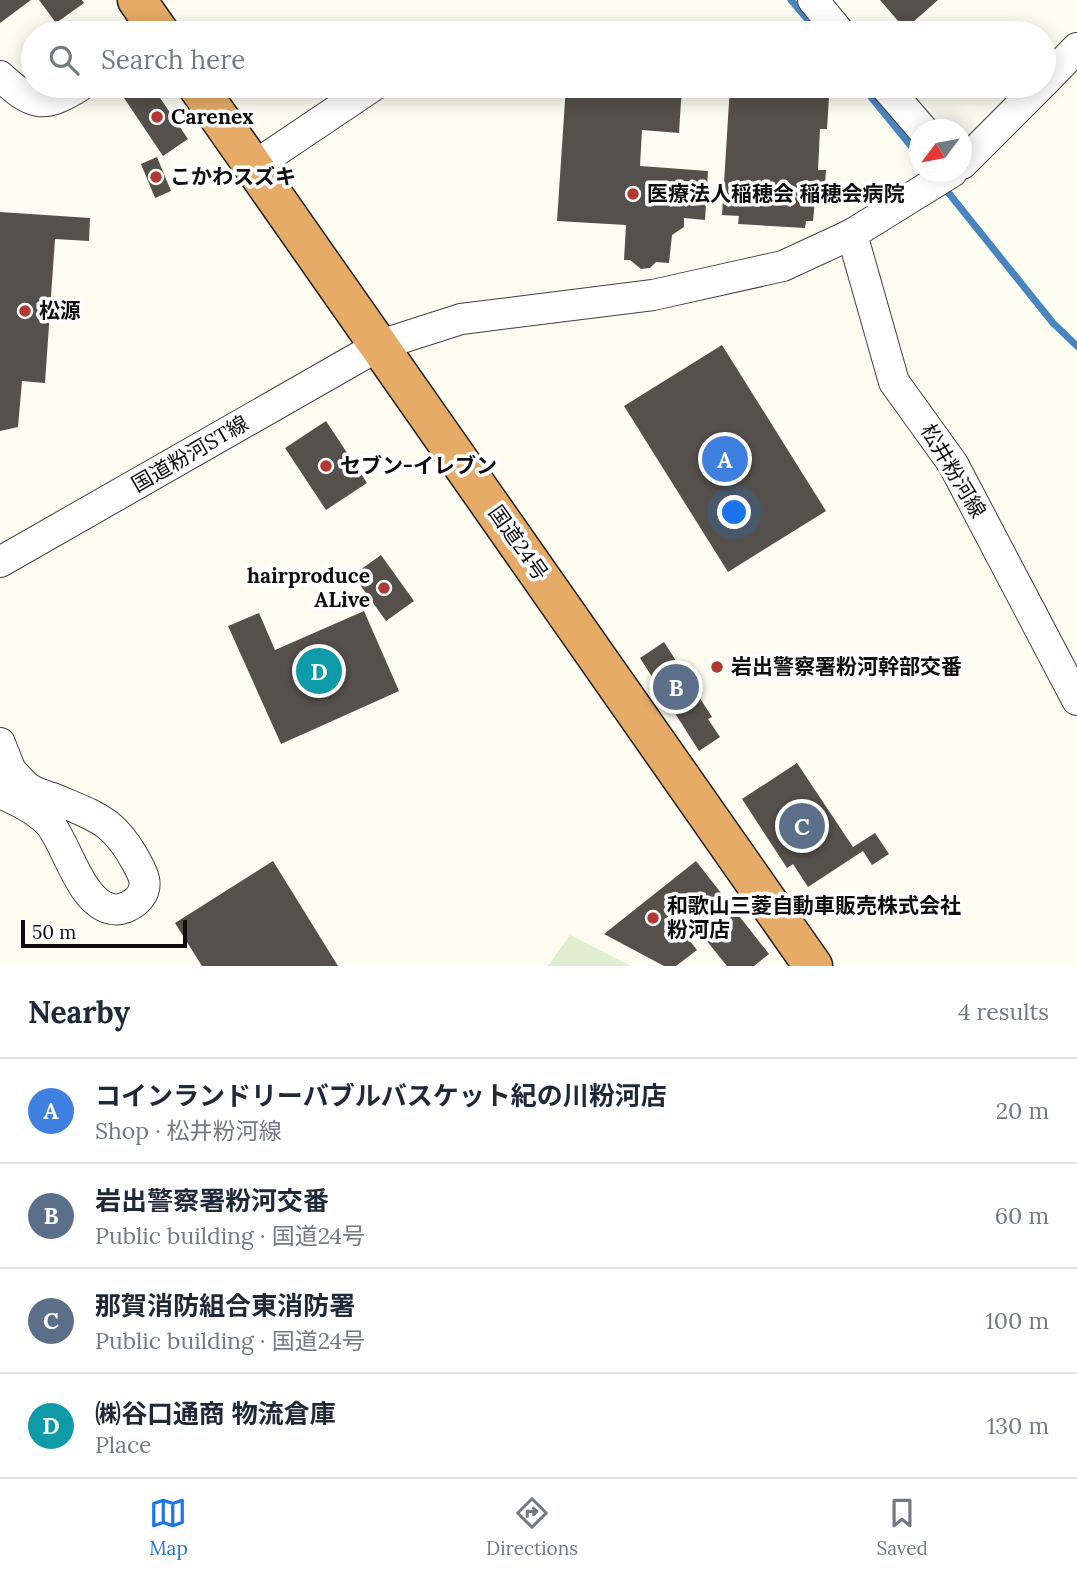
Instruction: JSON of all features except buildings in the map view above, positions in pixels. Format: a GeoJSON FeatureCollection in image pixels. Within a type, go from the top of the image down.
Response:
{"type":"FeatureCollection","features":[{"type":"Feature","properties":{"kind":"highway"},"geometry":{"type":"LineString","coordinates":[[137,0],[152,21]]}},
{"type":"Feature","properties":{"kind":"highway","name":"国道24号"},"geometry":{"type":"LineString","coordinates":[[206,98],[813,966]]}},
{"type":"Feature","properties":{"kind":"street"},"geometry":{"type":"LineString","coordinates":[[813,0],[830,21]]}},
{"type":"Feature","properties":{"kind":"street","name":"国道粉河ST線"},"geometry":{"type":"LineString","coordinates":[[1056,70],[1077,48]]}},
{"type":"Feature","properties":{"kind":"street"},"geometry":{"type":"LineString","coordinates":[[0,76],[21,94]]}},
{"type":"Feature","properties":{"kind":"street"},"geometry":{"type":"LineString","coordinates":[[26,98],[36,102],[51,102],[58,98]]}},
{"type":"Feature","properties":{"kind":"street"},"geometry":{"type":"LineString","coordinates":[[254,166],[355,98]]}},
{"type":"Feature","properties":{"kind":"street"},"geometry":{"type":"LineString","coordinates":[[895,98],[914,119]]}},
{"type":"Feature","properties":{"kind":"street","name":"国道粉河ST線"},"geometry":{"type":"LineString","coordinates":[[972,151],[1027,98]]}},
{"type":"Feature","properties":{"kind":"street","name":"国道粉河ST線"},"geometry":{"type":"LineString","coordinates":[[0,562],[380,345],[461,318],[653,295],[783,266],[852,234],[935,182]]}},
{"type":"Feature","properties":{"kind":"street","name":"松井粉河線"},"geometry":{"type":"LineString","coordinates":[[852,234],[894,382],[953,464],[1077,700]]}},
{"type":"Feature","properties":{"kind":"street"},"geometry":{"type":"LineString","coordinates":[[0,743],[7,757],[4,786]]}},
{"type":"Feature","properties":{"kind":"street"},"geometry":{"type":"LineString","coordinates":[[4,786],[30,789],[107,823],[119,834],[144,875],[145,889],[138,899],[121,909],[113,910],[100,904],[76,873],[51,826],[4,786]]}},
{"type":"Feature","properties":{"kind":"green space"},"geometry":{"type":"Polygon","coordinates":[[[570,935],[629,965],[629,966],[548,966],[570,935]]]}},
{"type":"Feature","properties":{"kind":"waterway"},"geometry":{"type":"LineString","coordinates":[[791,0],[809,21]]}},
{"type":"Feature","properties":{"kind":"waterway"},"geometry":{"type":"LineString","coordinates":[[872,98],[909,144]]}},
{"type":"Feature","properties":{"kind":"waterway"},"geometry":{"type":"LineString","coordinates":[[943,186],[1053,323],[1077,346]]}},
{"type":"Feature","properties":{"kind":"place","name":"Carenex"},"geometry":{"type":"Point","coordinates":[157,117]}},
{"type":"Feature","properties":{"kind":"place","name":"こかわスズキ"},"geometry":{"type":"Point","coordinates":[156,177]}},
{"type":"Feature","properties":{"kind":"place","name":"医療法人稲穂会 稲穂会病院"},"geometry":{"type":"Point","coordinates":[633,194]}},
{"type":"Feature","properties":{"kind":"place","name":"松源"},"geometry":{"type":"Point","coordinates":[25,311]}},
{"type":"Feature","properties":{"kind":"place","name":"コインランドリーバブルバスケット紀の川粉河店"},"geometry":{"type":"Point","coordinates":[725,459]}},
{"type":"Feature","properties":{"kind":"place","name":"セブン-イレブン"},"geometry":{"type":"Point","coordinates":[326,466]}},
{"type":"Feature","properties":{"kind":"place","name":"hairproduce ALive"},"geometry":{"type":"Point","coordinates":[384,588]}},
{"type":"Feature","properties":{"kind":"place","name":"岩出警察署粉河幹部交番"},"geometry":{"type":"Point","coordinates":[717,667]}},
{"type":"Feature","properties":{"kind":"place","name":"㈱谷口通商 物流倉庫"},"geometry":{"type":"Point","coordinates":[319,671]}},
{"type":"Feature","properties":{"kind":"place","name":"岩出警察署粉河交番"},"geometry":{"type":"Point","coordinates":[676,687]}},
{"type":"Feature","properties":{"kind":"place","name":"那賀消防組合東消防署"},"geometry":{"type":"Point","coordinates":[802,826]}},
{"type":"Feature","properties":{"kind":"place","name":"和歌山三菱自動車販売株式会社 粉河店"},"geometry":{"type":"Point","coordinates":[653,918]}}]}
